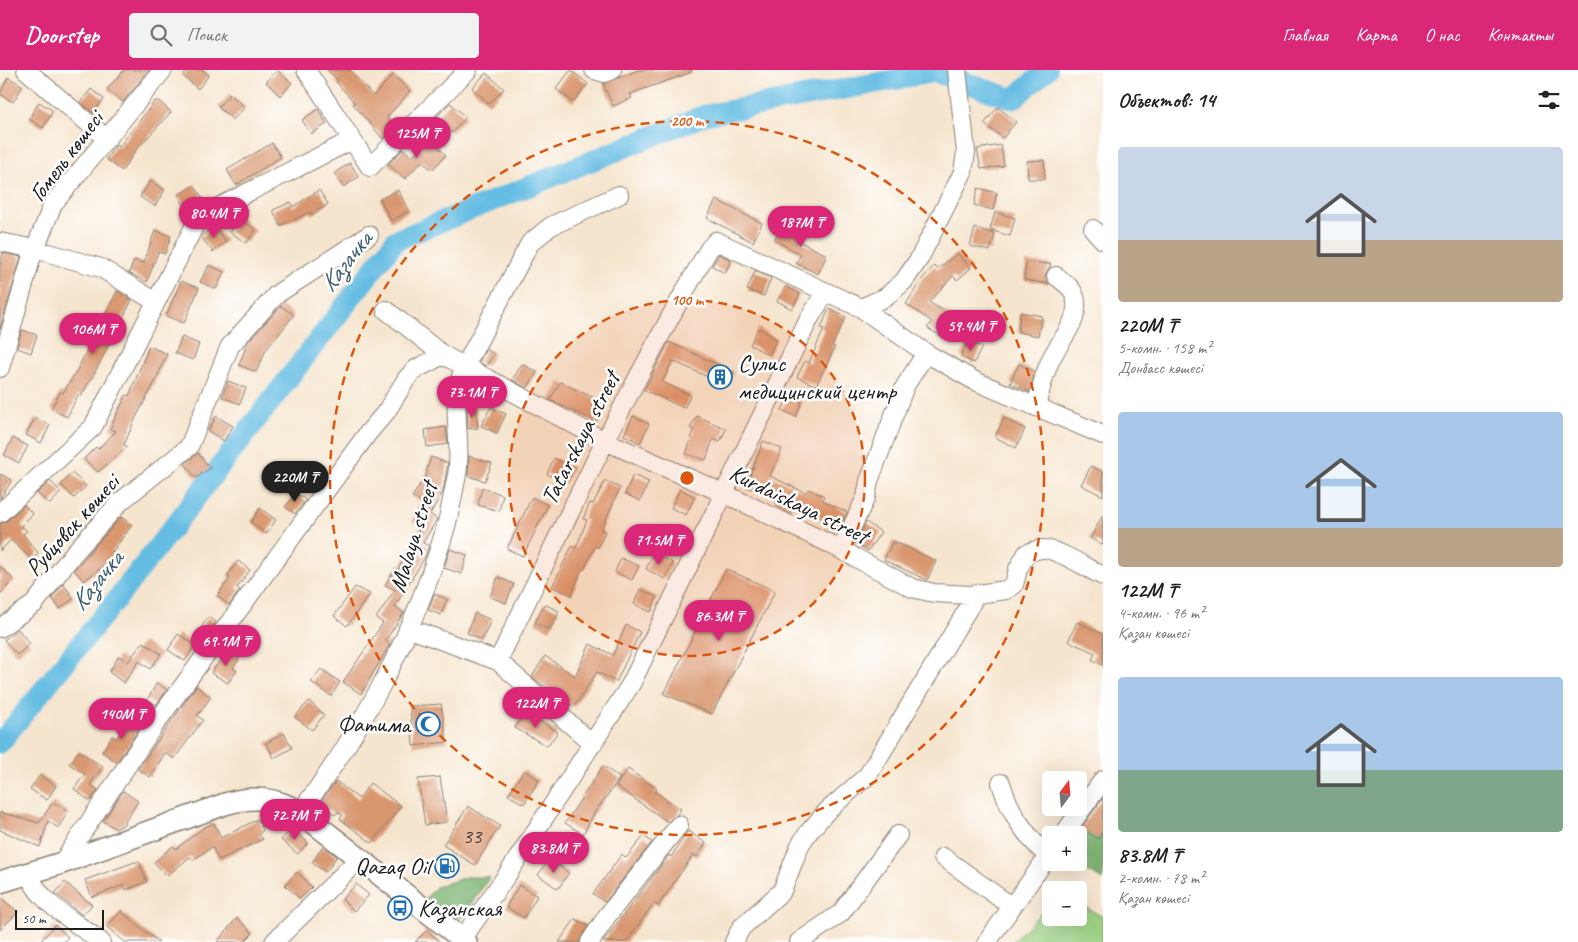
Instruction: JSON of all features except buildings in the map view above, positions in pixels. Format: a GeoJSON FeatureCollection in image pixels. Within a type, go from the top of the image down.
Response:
{"type":"FeatureCollection","features":[{"type":"Feature","properties":{"kind":"main road"},"geometry":{"type":"LineString","coordinates":[[0,882],[62,863],[241,799],[267,799],[290,806],[300,812],[358,860],[463,941]]}},
{"type":"Feature","properties":{"kind":"street"},"geometry":{"type":"LineString","coordinates":[[26,70],[108,138]]}},
{"type":"Feature","properties":{"kind":"street","name":"Гомель көшесі"},"geometry":{"type":"LineString","coordinates":[[0,368],[35,249],[53,204],[164,70]]}},
{"type":"Feature","properties":{"kind":"street"},"geometry":{"type":"LineString","coordinates":[[306,70],[370,168],[468,70]]}},
{"type":"Feature","properties":{"kind":"street"},"geometry":{"type":"LineString","coordinates":[[594,70],[604,73],[612,70]]}},
{"type":"Feature","properties":{"kind":"street"},"geometry":{"type":"LineString","coordinates":[[860,308],[886,298],[904,281],[919,259],[963,172],[966,152],[957,70]]}},
{"type":"Feature","properties":{"kind":"street"},"geometry":{"type":"LineString","coordinates":[[0,513],[93,427],[199,217],[352,140]]}},
{"type":"Feature","properties":{"kind":"street","name":"Malaya street"},"geometry":{"type":"LineString","coordinates":[[300,812],[340,757],[392,661],[431,573],[446,528],[458,470],[458,388],[464,366],[530,243],[551,226],[619,195]]}},
{"type":"Feature","properties":{"kind":"street","name":"Рубцовск көшесі"},"geometry":{"type":"LineString","coordinates":[[0,628],[34,604],[74,553],[120,502],[189,447],[230,346],[277,294],[369,235]]}},
{"type":"Feature","properties":{"kind":"street","name":"Tatarskaya street"},"geometry":{"type":"LineString","coordinates":[[498,661],[659,334],[709,249],[716,241],[825,293]]}},
{"type":"Feature","properties":{"kind":"street"},"geometry":{"type":"LineString","coordinates":[[0,242],[35,249],[101,268],[156,302]]}},
{"type":"Feature","properties":{"kind":"street"},"geometry":{"type":"LineString","coordinates":[[1036,407],[1050,361],[1062,337],[1075,322],[1076,304],[1073,291],[1056,276]]}},
{"type":"Feature","properties":{"kind":"street"},"geometry":{"type":"LineString","coordinates":[[463,941],[631,684],[808,319],[825,293],[860,308],[926,353],[976,382],[1103,435]]}},
{"type":"Feature","properties":{"kind":"street","name":"Kurdaiskaya street"},"geometry":{"type":"LineString","coordinates":[[386,310],[443,355],[605,441],[723,493],[842,550],[912,588],[934,594],[970,595],[1006,590],[1014,585],[1018,569],[1027,553],[1042,549],[1056,551],[1080,566],[1103,576]]}},
{"type":"Feature","properties":{"kind":"street"},"geometry":{"type":"LineString","coordinates":[[842,550],[866,497],[872,472],[905,386],[926,353]]}},
{"type":"Feature","properties":{"kind":"street"},"geometry":{"type":"LineString","coordinates":[[62,863],[153,727],[368,433],[386,412],[407,378],[416,369],[443,355]]}},
{"type":"Feature","properties":{"kind":"street"},"geometry":{"type":"LineString","coordinates":[[734,942],[741,928],[782,892],[800,845],[808,833],[826,812],[868,775],[972,602],[970,595]]}},
{"type":"Feature","properties":{"kind":"street"},"geometry":{"type":"LineString","coordinates":[[408,628],[498,661],[593,744]]}},
{"type":"Feature","properties":{"kind":"street"},"geometry":{"type":"LineString","coordinates":[[1070,826],[1103,780]]}},
{"type":"Feature","properties":{"kind":"street"},"geometry":{"type":"LineString","coordinates":[[1001,783],[1018,823],[1042,846]]}},
{"type":"Feature","properties":{"kind":"street"},"geometry":{"type":"LineString","coordinates":[[590,942],[607,916],[680,826]]}},
{"type":"Feature","properties":{"kind":"street"},"geometry":{"type":"LineString","coordinates":[[799,942],[841,913],[898,835]]}},
{"type":"Feature","properties":{"kind":"street"},"geometry":{"type":"LineString","coordinates":[[943,857],[1012,907]]}},
{"type":"Feature","properties":{"kind":"street"},"geometry":{"type":"LineString","coordinates":[[274,942],[358,860]]}},
{"type":"Feature","properties":{"kind":"street"},"geometry":{"type":"LineString","coordinates":[[988,942],[1042,865]]}},
{"type":"Feature","properties":{"kind":"street"},"geometry":{"type":"LineString","coordinates":[[28,874],[36,889],[90,939]]}},
{"type":"Feature","properties":{"kind":"green space"},"geometry":{"type":"Polygon","coordinates":[[[1103,831],[1103,880],[1087,871],[1087,832],[1098,838],[1103,831]]]}},
{"type":"Feature","properties":{"kind":"green space"},"geometry":{"type":"Polygon","coordinates":[[[466,877],[490,877],[461,918],[455,918],[424,900],[436,887],[466,877]]]}},
{"type":"Feature","properties":{"kind":"green space"},"geometry":{"type":"Polygon","coordinates":[[[1087,908],[1103,917],[1103,942],[1012,942],[1042,912],[1042,926],[1087,926],[1087,908]]]}},
{"type":"Feature","properties":{"kind":"waterway","name":"Казачка"},"geometry":{"type":"LineString","coordinates":[[0,743],[121,594],[396,240],[705,115],[935,72],[1013,99],[1047,70]]}},
{"type":"Feature","properties":{"kind":"place","name":"Сулис медицинский центр"},"geometry":{"type":"Point","coordinates":[720,377]}},
{"type":"Feature","properties":{"kind":"place","name":"Фатима"},"geometry":{"type":"Point","coordinates":[428,724]}},
{"type":"Feature","properties":{"kind":"place","name":"Qazaq Oil"},"geometry":{"type":"Point","coordinates":[447,866]}},
{"type":"Feature","properties":{"kind":"place","name":"Казанская"},"geometry":{"type":"Point","coordinates":[400,908]}}]}
